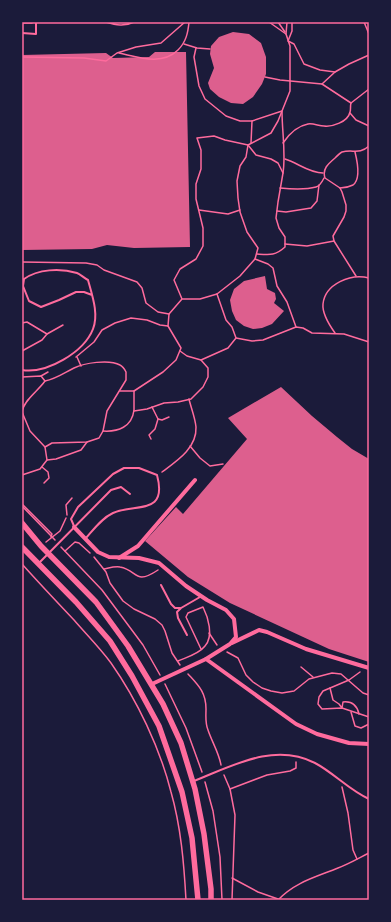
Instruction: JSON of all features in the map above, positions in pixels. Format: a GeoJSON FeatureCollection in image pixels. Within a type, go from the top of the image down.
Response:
{"type":"FeatureCollection","features":[{"type":"Feature","properties":{"kind":"main road"},"geometry":{"type":"LineString","coordinates":[[22,523],[48,553],[96,602],[128,646],[163,704],[181,743],[193,782],[204,834],[211,900]]}},
{"type":"Feature","properties":{"kind":"main road"},"geometry":{"type":"LineString","coordinates":[[22,547],[76,602],[110,641],[132,676],[159,726],[182,792],[192,838],[198,900]]}},
{"type":"Feature","properties":{"kind":"street"},"geometry":{"type":"LineString","coordinates":[[119,558],[138,546],[195,480]]}},
{"type":"Feature","properties":{"kind":"street"},"geometry":{"type":"LineString","coordinates":[[74,527],[98,552],[109,558],[139,558],[159,564],[201,596],[226,610],[234,619],[236,637],[230,644]]}},
{"type":"Feature","properties":{"kind":"street"},"geometry":{"type":"LineString","coordinates":[[152,684],[206,659],[230,644],[259,630],[306,649],[369,668]]}},
{"type":"Feature","properties":{"kind":"street"},"geometry":{"type":"LineString","coordinates":[[206,659],[296,724],[318,734],[349,743],[369,744]]}},
{"type":"Feature","properties":{"kind":"lane"},"geometry":{"type":"LineString","coordinates":[[22,33],[36,34],[36,22]]}},
{"type":"Feature","properties":{"kind":"lane"},"geometry":{"type":"LineString","coordinates":[[22,370],[30,371],[48,367],[72,354],[84,342],[93,329],[96,317],[92,295],[88,280],[78,273],[57,270],[40,272],[24,279],[23,286],[29,301],[41,307],[76,292],[84,292],[92,295]]}},
{"type":"Feature","properties":{"kind":"lane"},"geometry":{"type":"LineString","coordinates":[[74,527],[72,518],[78,507],[113,474],[124,468],[138,468],[157,475],[159,493],[156,501],[148,506],[123,509],[112,513],[100,522],[85,539]]}},
{"type":"Feature","properties":{"kind":"lane"},"geometry":{"type":"LineString","coordinates":[[38,564],[111,490],[121,486],[130,494]]}},
{"type":"Feature","properties":{"kind":"lane"},"geometry":{"type":"LineString","coordinates":[[162,585],[170,604],[175,608],[181,608]]}},
{"type":"Feature","properties":{"kind":"lane"},"geometry":{"type":"LineString","coordinates":[[187,635],[178,618],[177,612],[201,596]]}},
{"type":"Feature","properties":{"kind":"lane"},"geometry":{"type":"LineString","coordinates":[[193,782],[259,756],[298,756],[329,771],[358,794],[369,798]]}},
{"type":"Feature","properties":{"kind":"path"},"geometry":{"type":"LineString","coordinates":[[106,22],[116,25],[134,22]]}},
{"type":"Feature","properties":{"kind":"path"},"geometry":{"type":"LineString","coordinates":[[22,57],[84,58],[106,61],[117,53],[136,47],[161,43],[184,22]]}},
{"type":"Feature","properties":{"kind":"path"},"geometry":{"type":"LineString","coordinates":[[117,53],[147,59],[172,56],[184,44],[189,22]]}},
{"type":"Feature","properties":{"kind":"path"},"geometry":{"type":"LineString","coordinates":[[270,22],[286,34]]}},
{"type":"Feature","properties":{"kind":"path"},"geometry":{"type":"LineString","coordinates":[[182,299],[174,280],[180,269],[196,259],[203,246],[203,228],[196,199],[196,184],[201,169],[201,150],[197,138],[214,136],[248,145],[271,133],[290,91],[290,46],[286,34],[278,22]]}},
{"type":"Feature","properties":{"kind":"path"},"geometry":{"type":"LineString","coordinates":[[286,34],[287,22]]}},
{"type":"Feature","properties":{"kind":"path"},"geometry":{"type":"LineString","coordinates":[[288,41],[292,31],[292,22]]}},
{"type":"Feature","properties":{"kind":"path"},"geometry":{"type":"LineString","coordinates":[[364,22],[369,34]]}},
{"type":"Feature","properties":{"kind":"path"},"geometry":{"type":"LineString","coordinates":[[288,41],[294,44],[304,64],[320,70],[335,72]]}},
{"type":"Feature","properties":{"kind":"path"},"geometry":{"type":"LineString","coordinates":[[184,44],[196,48],[210,49]]}},
{"type":"Feature","properties":{"kind":"path"},"geometry":{"type":"LineString","coordinates":[[196,48],[194,57],[204,99],[226,116],[240,121],[252,121],[282,111]]}},
{"type":"Feature","properties":{"kind":"path"},"geometry":{"type":"LineString","coordinates":[[322,84],[335,72],[349,64],[369,56]]}},
{"type":"Feature","properties":{"kind":"path"},"geometry":{"type":"LineString","coordinates":[[265,77],[322,84],[351,103]]}},
{"type":"Feature","properties":{"kind":"path"},"geometry":{"type":"LineString","coordinates":[[283,142],[289,133],[309,124],[325,126],[335,125],[345,120],[350,113],[351,103],[369,90]]}},
{"type":"Feature","properties":{"kind":"path"},"geometry":{"type":"LineString","coordinates":[[256,254],[269,255],[277,253],[285,247],[285,237],[279,228],[276,218],[285,159],[282,111]]}},
{"type":"Feature","properties":{"kind":"path"},"geometry":{"type":"LineString","coordinates":[[350,113],[356,120],[369,126]]}},
{"type":"Feature","properties":{"kind":"path"},"geometry":{"type":"LineString","coordinates":[[251,144],[252,121]]}},
{"type":"Feature","properties":{"kind":"path"},"geometry":{"type":"LineString","coordinates":[[248,145],[256,155],[271,159],[278,163],[283,173]]}},
{"type":"Feature","properties":{"kind":"path"},"geometry":{"type":"LineString","coordinates":[[120,391],[134,391],[164,372],[176,360],[181,348],[168,326],[169,314],[182,299],[200,299],[217,294],[240,276],[255,259],[258,248],[247,232],[240,210],[237,181],[240,166],[246,157],[248,145]]}},
{"type":"Feature","properties":{"kind":"path"},"geometry":{"type":"LineString","coordinates":[[356,276],[334,241],[333,236],[346,211],[344,197],[340,188],[324,178],[323,173],[328,163],[341,152],[355,152],[364,150],[369,146]]}},
{"type":"Feature","properties":{"kind":"path"},"geometry":{"type":"LineString","coordinates":[[340,188],[352,185],[356,182],[357,172],[355,152]]}},
{"type":"Feature","properties":{"kind":"path"},"geometry":{"type":"LineString","coordinates":[[285,159],[315,173],[323,173]]}},
{"type":"Feature","properties":{"kind":"path"},"geometry":{"type":"LineString","coordinates":[[280,188],[289,189],[316,187],[324,178]]}},
{"type":"Feature","properties":{"kind":"path"},"geometry":{"type":"LineString","coordinates":[[277,210],[286,212],[311,208],[317,201],[319,185]]}},
{"type":"Feature","properties":{"kind":"path"},"geometry":{"type":"LineString","coordinates":[[199,210],[228,214],[240,210]]}},
{"type":"Feature","properties":{"kind":"path"},"geometry":{"type":"LineString","coordinates":[[285,244],[307,246],[334,241]]}},
{"type":"Feature","properties":{"kind":"path"},"geometry":{"type":"LineString","coordinates":[[255,259],[268,264],[273,268],[277,286],[287,302],[296,326]]}},
{"type":"Feature","properties":{"kind":"path"},"geometry":{"type":"LineString","coordinates":[[22,262],[97,264],[104,270],[137,282],[142,288],[146,303],[158,312],[169,314]]}},
{"type":"Feature","properties":{"kind":"path"},"geometry":{"type":"LineString","coordinates":[[335,333],[323,310],[322,305],[324,298],[335,286],[348,278],[356,276],[369,278]]}},
{"type":"Feature","properties":{"kind":"path"},"geometry":{"type":"LineString","coordinates":[[217,294],[226,320],[232,327],[236,338]]}},
{"type":"Feature","properties":{"kind":"path"},"geometry":{"type":"LineString","coordinates":[[71,360],[77,357],[94,342],[102,330],[115,323],[131,318],[148,320],[160,325],[168,326]]}},
{"type":"Feature","properties":{"kind":"path"},"geometry":{"type":"LineString","coordinates":[[22,323],[27,322],[47,334]]}},
{"type":"Feature","properties":{"kind":"path"},"geometry":{"type":"LineString","coordinates":[[22,351],[42,340],[47,334],[63,325]]}},
{"type":"Feature","properties":{"kind":"path"},"geometry":{"type":"LineString","coordinates":[[236,338],[252,341],[263,340],[296,326],[312,333],[335,333],[357,337],[369,342]]}},
{"type":"Feature","properties":{"kind":"path"},"geometry":{"type":"LineString","coordinates":[[201,360],[228,348],[236,338]]}},
{"type":"Feature","properties":{"kind":"path"},"geometry":{"type":"LineString","coordinates":[[134,411],[164,403],[190,399],[203,387],[208,377],[208,368],[201,360],[187,356],[180,351]]}},
{"type":"Feature","properties":{"kind":"path"},"geometry":{"type":"LineString","coordinates":[[77,357],[81,366]]}},
{"type":"Feature","properties":{"kind":"path"},"geometry":{"type":"LineString","coordinates":[[45,447],[52,442],[87,442],[99,438],[103,431],[107,411],[126,380],[126,372],[120,365],[103,361],[81,366],[53,379],[44,381],[35,393],[26,401],[22,412],[30,432],[45,447],[47,460]]}},
{"type":"Feature","properties":{"kind":"path"},"geometry":{"type":"LineString","coordinates":[[22,376],[41,376],[54,369]]}},
{"type":"Feature","properties":{"kind":"path"},"geometry":{"type":"LineString","coordinates":[[41,376],[44,381]]}},
{"type":"Feature","properties":{"kind":"path"},"geometry":{"type":"LineString","coordinates":[[103,431],[120,430],[131,421],[134,411],[134,391]]}},
{"type":"Feature","properties":{"kind":"path"},"geometry":{"type":"LineString","coordinates":[[162,472],[177,461],[187,451],[194,440],[196,427],[188,399]]}},
{"type":"Feature","properties":{"kind":"path"},"geometry":{"type":"LineString","coordinates":[[151,439],[149,435],[155,429],[158,419],[152,407]]}},
{"type":"Feature","properties":{"kind":"path"},"geometry":{"type":"LineString","coordinates":[[158,419],[162,420],[169,417]]}},
{"type":"Feature","properties":{"kind":"path"},"geometry":{"type":"LineString","coordinates":[[22,475],[40,470],[47,460],[56,459],[81,450],[87,442]]}},
{"type":"Feature","properties":{"kind":"path"},"geometry":{"type":"LineString","coordinates":[[190,446],[200,458],[210,466],[223,464]]}},
{"type":"Feature","properties":{"kind":"path"},"geometry":{"type":"LineString","coordinates":[[42,466],[48,472],[49,478],[44,483]]}},
{"type":"Feature","properties":{"kind":"path"},"geometry":{"type":"LineString","coordinates":[[22,504],[52,534],[51,537],[60,531],[68,514],[66,505],[72,498]]}},
{"type":"Feature","properties":{"kind":"path"},"geometry":{"type":"LineString","coordinates":[[65,551],[75,542],[79,544],[94,557],[104,569],[115,592],[123,601],[134,609],[155,619],[162,625],[172,653],[183,669],[198,684],[203,694],[206,706],[205,717],[207,728],[214,746],[220,756],[230,789],[235,815],[232,900]]}},
{"type":"Feature","properties":{"kind":"path"},"geometry":{"type":"LineString","coordinates":[[22,564],[90,637],[111,663],[128,690],[148,728],[171,792],[179,828],[186,900]]}},
{"type":"Feature","properties":{"kind":"path"},"geometry":{"type":"LineString","coordinates":[[104,569],[120,567],[141,577],[150,575],[161,566]]}},
{"type":"Feature","properties":{"kind":"path"},"geometry":{"type":"LineString","coordinates":[[178,661],[196,653],[206,646],[210,637],[209,622],[203,607],[188,614],[186,617],[201,649]]}},
{"type":"Feature","properties":{"kind":"path"},"geometry":{"type":"LineString","coordinates":[[209,633],[217,645],[238,658],[246,675],[262,688],[271,691],[294,691],[308,679],[332,673],[341,674],[363,693],[369,695]]}},
{"type":"Feature","properties":{"kind":"path"},"geometry":{"type":"LineString","coordinates":[[301,667],[313,678]]}},
{"type":"Feature","properties":{"kind":"path"},"geometry":{"type":"LineString","coordinates":[[342,708],[322,709],[318,704],[319,696],[323,691],[349,680],[362,671]]}},
{"type":"Feature","properties":{"kind":"path"},"geometry":{"type":"LineString","coordinates":[[330,688],[333,700],[342,708],[350,712],[369,717]]}},
{"type":"Feature","properties":{"kind":"path"},"geometry":{"type":"LineString","coordinates":[[342,708],[343,702],[348,701],[353,703],[359,714]]}},
{"type":"Feature","properties":{"kind":"path"},"geometry":{"type":"LineString","coordinates":[[350,712],[355,726],[361,728],[369,724]]}},
{"type":"Feature","properties":{"kind":"path"},"geometry":{"type":"LineString","coordinates":[[230,789],[267,775],[290,771],[296,768],[298,756]]}},
{"type":"Feature","properties":{"kind":"path"},"geometry":{"type":"LineString","coordinates":[[341,781],[348,813],[351,842],[357,859]]}},
{"type":"Feature","properties":{"kind":"path"},"geometry":{"type":"LineString","coordinates":[[232,878],[258,892],[278,900],[290,888],[305,880],[369,853]]}},
{"type":"Feature","properties":{"kind":"building"},"geometry":{"type":"Polygon","coordinates":[[[233,32],[249,34],[261,43],[266,57],[266,74],[262,84],[253,97],[243,104],[231,103],[219,97],[210,89],[208,83],[214,68],[210,54],[211,46],[219,37],[233,32]]]}},
{"type":"Feature","properties":{"kind":"building"},"geometry":{"type":"Polygon","coordinates":[[[155,52],[186,52],[190,247],[134,248],[107,245],[92,249],[22,250],[22,55],[106,53],[113,58],[149,57],[155,52]]]}},
{"type":"Feature","properties":{"kind":"building"},"geometry":{"type":"Polygon","coordinates":[[[265,276],[267,289],[275,293],[276,299],[274,303],[284,311],[272,324],[262,328],[253,329],[244,326],[236,320],[232,311],[230,300],[234,289],[244,281],[265,276]]]}},
{"type":"Feature","properties":{"kind":"building"},"geometry":{"type":"Polygon","coordinates":[[[281,387],[337,437],[352,449],[369,459],[369,662],[329,649],[230,603],[188,577],[145,541],[176,507],[183,514],[247,439],[228,418],[281,387]]]}}]}
